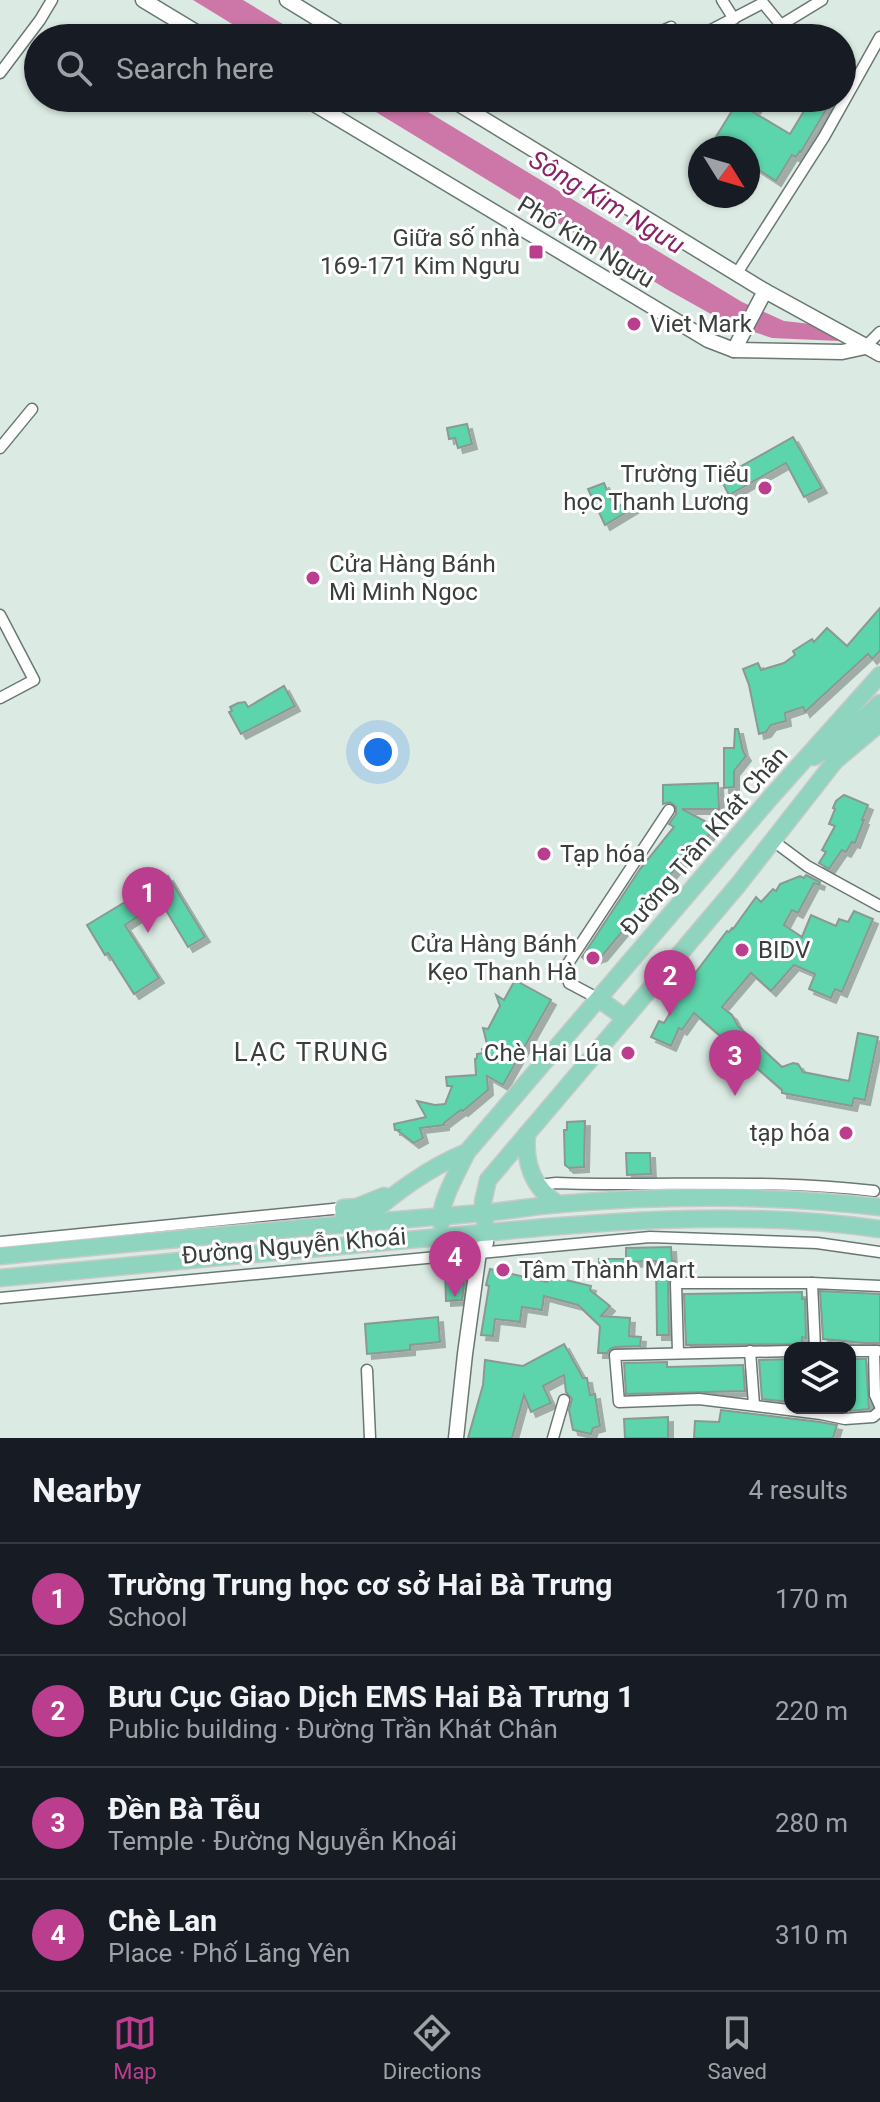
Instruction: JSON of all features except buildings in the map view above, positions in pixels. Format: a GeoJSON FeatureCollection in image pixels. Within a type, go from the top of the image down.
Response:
{"type":"FeatureCollection","features":[{"type":"Feature","properties":{"kind":"main road"},"geometry":{"type":"LineString","coordinates":[[143,0],[183,24]]}},
{"type":"Feature","properties":{"kind":"main road"},"geometry":{"type":"LineString","coordinates":[[287,0],[326,24]]}},
{"type":"Feature","properties":{"kind":"main road","name":"Phố Kim Ngưu"},"geometry":{"type":"LineString","coordinates":[[327,112],[708,340],[842,352],[865,347]]}},
{"type":"Feature","properties":{"kind":"main road"},"geometry":{"type":"LineString","coordinates":[[472,112],[737,273],[762,296],[880,354]]}},
{"type":"Feature","properties":{"kind":"main road"},"geometry":{"type":"LineString","coordinates":[[738,344],[762,296]]}},
{"type":"Feature","properties":{"kind":"main road","name":"Đường Trần Khát Chân"},"geometry":{"type":"LineString","coordinates":[[442,1236],[441,1215],[467,1152],[880,675]]}},
{"type":"Feature","properties":{"kind":"main road"},"geometry":{"type":"LineString","coordinates":[[799,766],[878,712]]}},
{"type":"Feature","properties":{"kind":"main road","name":"Đường Trần Khát Chân"},"geometry":{"type":"LineString","coordinates":[[480,1232],[488,1180],[730,894],[835,761],[878,712]]}},
{"type":"Feature","properties":{"kind":"main road"},"geometry":{"type":"LineString","coordinates":[[599,999],[625,1018]]}},
{"type":"Feature","properties":{"kind":"main road"},"geometry":{"type":"LineString","coordinates":[[527,1134],[528,1162],[538,1185],[546,1196],[558,1204]]}},
{"type":"Feature","properties":{"kind":"main road"},"geometry":{"type":"LineString","coordinates":[[350,1218],[444,1162],[467,1152]]}},
{"type":"Feature","properties":{"kind":"main road","name":"Đường Nguyễn Khoái"},"geometry":{"type":"LineString","coordinates":[[0,1256],[350,1218],[484,1213],[558,1204],[672,1197],[877,1199]]}},
{"type":"Feature","properties":{"kind":"main road","name":"Đường Nguyễn Khoái"},"geometry":{"type":"LineString","coordinates":[[0,1278],[480,1232],[645,1220],[798,1220],[880,1229]]}},
{"type":"Feature","properties":{"kind":"main road"},"geometry":{"type":"LineString","coordinates":[[456,1438],[479,1252],[486,1243],[480,1232]]}},
{"type":"Feature","properties":{"kind":"street"},"geometry":{"type":"LineString","coordinates":[[37,24],[52,0]]}},
{"type":"Feature","properties":{"kind":"street"},"geometry":{"type":"LineString","coordinates":[[722,0],[734,19]]}},
{"type":"Feature","properties":{"kind":"street"},"geometry":{"type":"LineString","coordinates":[[783,24],[822,0]]}},
{"type":"Feature","properties":{"kind":"street"},"geometry":{"type":"LineString","coordinates":[[724,24],[763,3],[780,24]]}},
{"type":"Feature","properties":{"kind":"street"},"geometry":{"type":"LineString","coordinates":[[856,80],[880,37]]}},
{"type":"Feature","properties":{"kind":"street"},"geometry":{"type":"LineString","coordinates":[[0,73],[24,41]]}},
{"type":"Feature","properties":{"kind":"street"},"geometry":{"type":"LineString","coordinates":[[737,273],[838,112]]}},
{"type":"Feature","properties":{"kind":"street"},"geometry":{"type":"LineString","coordinates":[[865,347],[880,332]]}},
{"type":"Feature","properties":{"kind":"street"},"geometry":{"type":"LineString","coordinates":[[0,448],[32,409]]}},
{"type":"Feature","properties":{"kind":"street"},"geometry":{"type":"LineString","coordinates":[[0,698],[34,680],[1,619]]}},
{"type":"Feature","properties":{"kind":"street"},"geometry":{"type":"LineString","coordinates":[[599,999],[569,983],[567,965],[669,810]]}},
{"type":"Feature","properties":{"kind":"street"},"geometry":{"type":"LineString","coordinates":[[772,840],[807,866],[880,906]]}},
{"type":"Feature","properties":{"kind":"street","name":"Đường Nguyễn Khoái"},"geometry":{"type":"LineString","coordinates":[[538,1185],[813,1184],[877,1199]]}},
{"type":"Feature","properties":{"kind":"street","name":"Đường Nguyễn Khoái"},"geometry":{"type":"LineString","coordinates":[[0,1242],[350,1218]]}},
{"type":"Feature","properties":{"kind":"street","name":"Đường Nguyễn Khoái"},"geometry":{"type":"LineString","coordinates":[[0,1298],[650,1237],[817,1243],[880,1252]]}},
{"type":"Feature","properties":{"kind":"street"},"geometry":{"type":"LineString","coordinates":[[678,1352],[676,1283],[880,1286]]}},
{"type":"Feature","properties":{"kind":"street"},"geometry":{"type":"LineString","coordinates":[[812,1283],[815,1342]]}},
{"type":"Feature","properties":{"kind":"street"},"geometry":{"type":"LineString","coordinates":[[750,1351],[754,1405]]}},
{"type":"Feature","properties":{"kind":"street"},"geometry":{"type":"LineString","coordinates":[[784,1351],[615,1355],[619,1403],[699,1399],[845,1419],[873,1417],[880,1408],[875,1395],[877,1351],[856,1351]]}},
{"type":"Feature","properties":{"kind":"street"},"geometry":{"type":"LineString","coordinates":[[367,1370],[370,1438]]}},
{"type":"Feature","properties":{"kind":"street"},"geometry":{"type":"LineString","coordinates":[[553,1438],[564,1400]]}},
{"type":"Feature","properties":{"kind":"shaded area"},"geometry":{"type":"Polygon","coordinates":[[[193,0],[243,0],[283,24],[232,24],[193,0]]]}},
{"type":"Feature","properties":{"kind":"shaded area"},"geometry":{"type":"Polygon","coordinates":[[[376,112],[428,112],[742,302],[784,321],[811,324],[839,341],[772,338],[727,323],[376,112]]]}},
{"type":"Feature","properties":{"kind":"place","name":"Giữa số nhà 169-171 Kim Ngưu"},"geometry":{"type":"Point","coordinates":[536,252]}},
{"type":"Feature","properties":{"kind":"place","name":"Viet Mark"},"geometry":{"type":"Point","coordinates":[634,324]}},
{"type":"Feature","properties":{"kind":"place","name":"Trường Tiểu học Thanh Lương"},"geometry":{"type":"Point","coordinates":[765,488]}},
{"type":"Feature","properties":{"kind":"place","name":"Cửa Hàng Bánh Mì Minh Ngoc"},"geometry":{"type":"Point","coordinates":[313,578]}},
{"type":"Feature","properties":{"kind":"place","name":"Tạp hóa"},"geometry":{"type":"Point","coordinates":[544,854]}},
{"type":"Feature","properties":{"kind":"place","name":"Trường Trung học cơ sở Hai Bà Trưng"},"geometry":{"type":"Point","coordinates":[148,933]}},
{"type":"Feature","properties":{"kind":"place","name":"BIDV"},"geometry":{"type":"Point","coordinates":[742,950]}},
{"type":"Feature","properties":{"kind":"place","name":"Cửa Hàng Bánh Kẹo Thanh Hà"},"geometry":{"type":"Point","coordinates":[593,958]}},
{"type":"Feature","properties":{"kind":"place","name":"Bưu Cục Giao Dịch EMS Hai Bà Trưng 1"},"geometry":{"type":"Point","coordinates":[670,1016]}},
{"type":"Feature","properties":{"kind":"place","name":"Chè Hai Lúa"},"geometry":{"type":"Point","coordinates":[628,1053]}},
{"type":"Feature","properties":{"kind":"place","name":"Đền Bà Tễu"},"geometry":{"type":"Point","coordinates":[735,1096]}},
{"type":"Feature","properties":{"kind":"place","name":"tạp hóa"},"geometry":{"type":"Point","coordinates":[846,1133]}},
{"type":"Feature","properties":{"kind":"place","name":"Tâm Thành Mart"},"geometry":{"type":"Point","coordinates":[503,1270]}},
{"type":"Feature","properties":{"kind":"place","name":"Chè Lan"},"geometry":{"type":"Point","coordinates":[455,1297]}},
{"type":"Feature","properties":{"kind":"district","name":"LẠC TRUNG"},"geometry":{"type":"Point","coordinates":[312,1052]}},
{"type":"Feature","properties":{"kind":"water label","name":"Sông Kim Ngưu"},"geometry":{"type":"Point","coordinates":[607,202]}}]}
